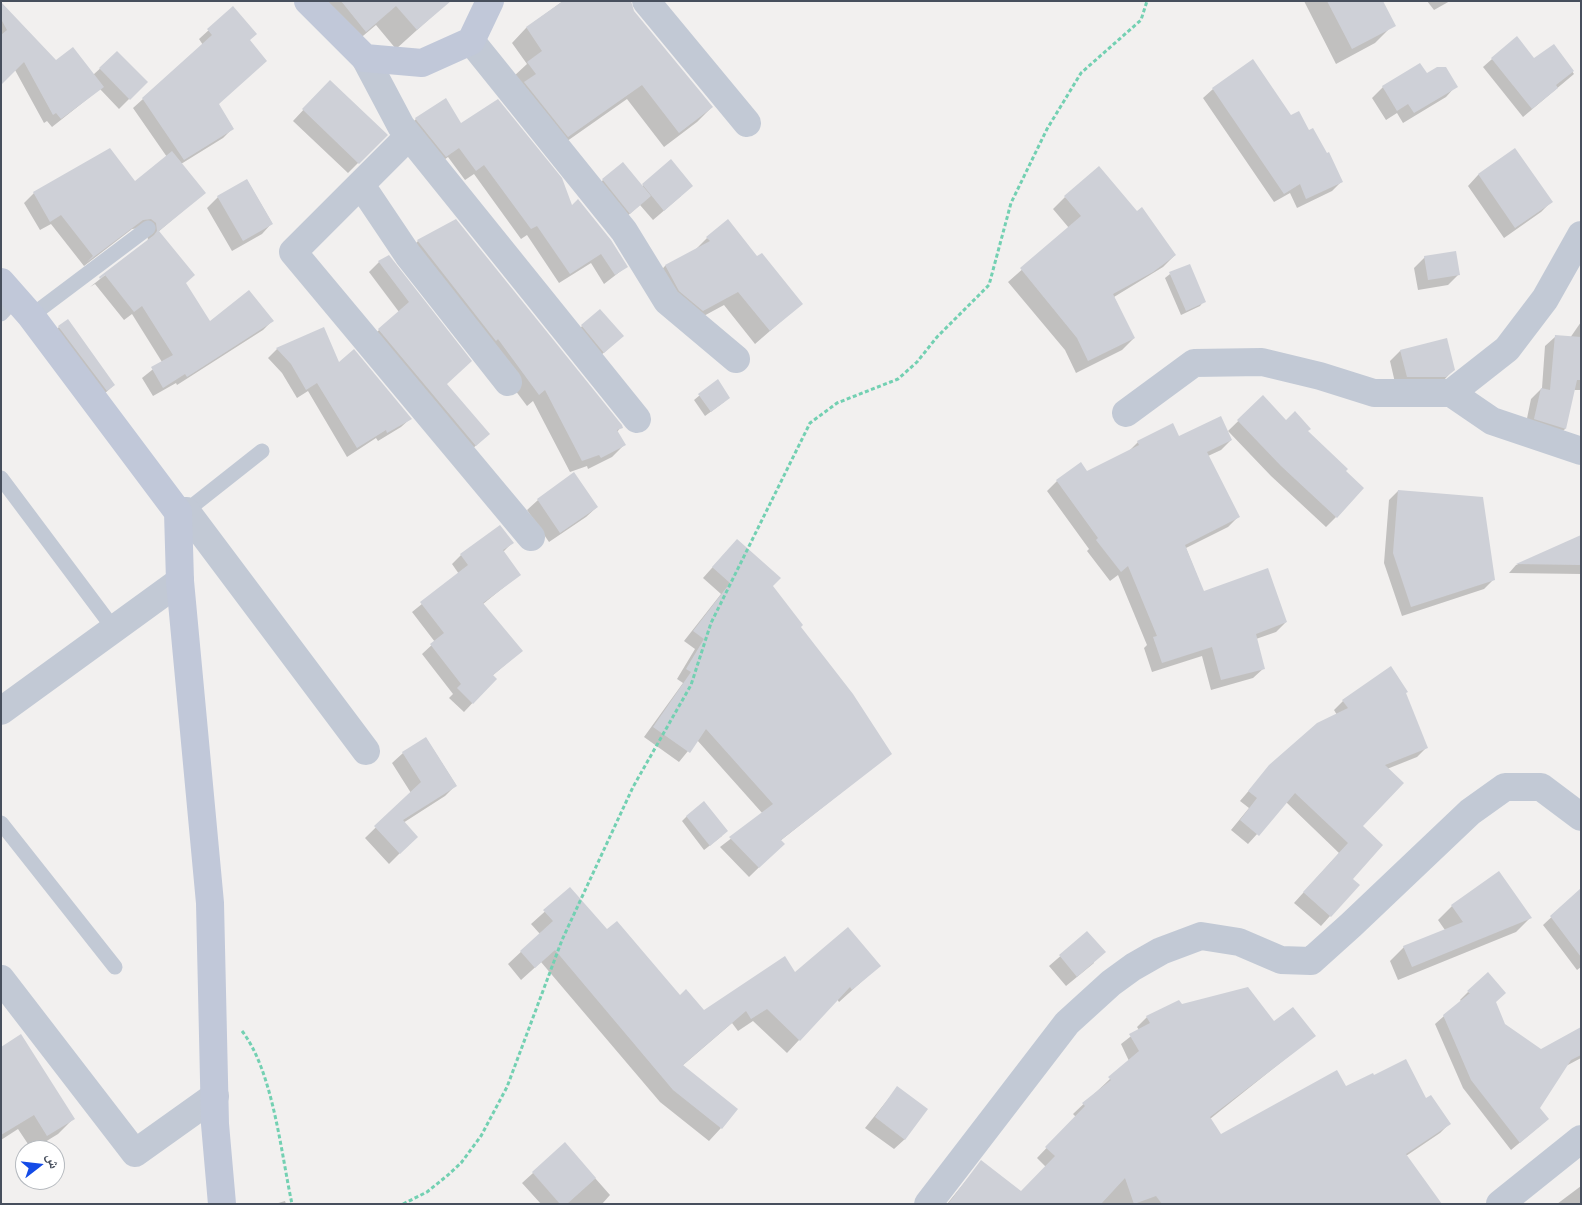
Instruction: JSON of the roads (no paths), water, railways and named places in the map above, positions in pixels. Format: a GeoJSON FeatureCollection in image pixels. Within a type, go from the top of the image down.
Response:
{"type":"FeatureCollection","features":[{"type":"Feature","properties":{"kind":"street"},"geometry":{"type":"LineString","coordinates":[[308,1],[365,58],[401,126],[637,419]]}},
{"type":"Feature","properties":{"kind":"street"},"geometry":{"type":"LineString","coordinates":[[365,58],[422,62],[471,41],[490,1]]}},
{"type":"Feature","properties":{"kind":"street"},"geometry":{"type":"LineString","coordinates":[[646,1],[747,123]]}},
{"type":"Feature","properties":{"kind":"street"},"geometry":{"type":"LineString","coordinates":[[471,41],[624,231],[667,302],[736,359]]}},
{"type":"Feature","properties":{"kind":"street"},"geometry":{"type":"LineString","coordinates":[[409,136],[293,252],[531,537]]}},
{"type":"Feature","properties":{"kind":"street"},"geometry":{"type":"LineString","coordinates":[[361,184],[408,255],[508,382]]}},
{"type":"Feature","properties":{"kind":"street"},"geometry":{"type":"LineString","coordinates":[[1451,393],[1507,349],[1545,299],[1581,235]]}},
{"type":"Feature","properties":{"kind":"street"},"geometry":{"type":"LineString","coordinates":[[12,303],[182,511],[366,751]]}},
{"type":"Feature","properties":{"kind":"street"},"geometry":{"type":"LineString","coordinates":[[1126,412],[1194,362],[1262,362],[1320,376],[1374,393],[1451,393],[1492,421],[1581,451]]}},
{"type":"Feature","properties":{"kind":"street"},"geometry":{"type":"LineString","coordinates":[[182,511],[180,581],[210,902],[215,1096],[222,1204]]}},
{"type":"Feature","properties":{"kind":"street"},"geometry":{"type":"LineString","coordinates":[[1,711],[180,581]]}},
{"type":"Feature","properties":{"kind":"street"},"geometry":{"type":"LineString","coordinates":[[928,1204],[1066,1023],[1111,983],[1133,967],[1161,951],[1201,936],[1239,942],[1280,960],[1310,961],[1351,925],[1383,892],[1470,812],[1505,787],[1541,787],[1581,817]]}},
{"type":"Feature","properties":{"kind":"street"},"geometry":{"type":"LineString","coordinates":[[1,979],[135,1153],[215,1096]]}},
{"type":"Feature","properties":{"kind":"street"},"geometry":{"type":"LineString","coordinates":[[1500,1204],[1581,1139]]}},
{"type":"Feature","properties":{"kind":"lane"},"geometry":{"type":"LineString","coordinates":[[12,303],[148,228]]}},
{"type":"Feature","properties":{"kind":"lane"},"geometry":{"type":"LineString","coordinates":[[182,511],[262,451]]}},
{"type":"Feature","properties":{"kind":"lane"},"geometry":{"type":"LineString","coordinates":[[1,478],[114,629]]}},
{"type":"Feature","properties":{"kind":"lane"},"geometry":{"type":"LineString","coordinates":[[1,823],[115,967]]}}]}
